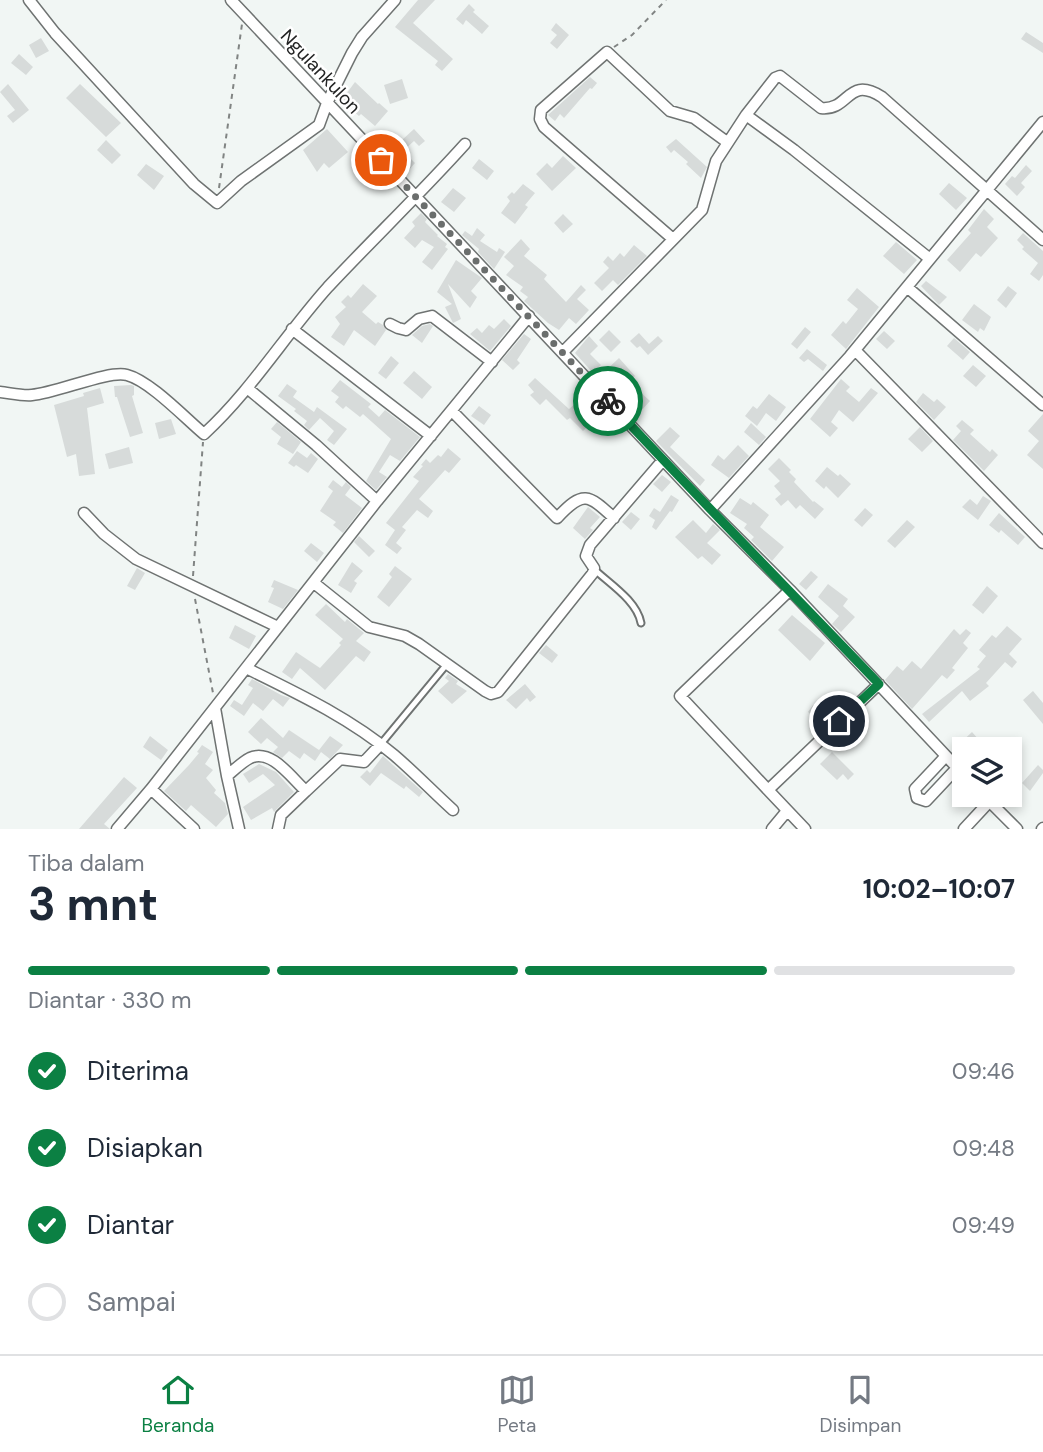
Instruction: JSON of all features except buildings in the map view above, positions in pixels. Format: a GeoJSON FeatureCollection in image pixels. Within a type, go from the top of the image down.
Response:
{"type":"FeatureCollection","features":[{"type":"Feature","properties":{"kind":"street"},"geometry":{"type":"LineString","coordinates":[[29,0],[55,33],[194,184],[217,203],[241,181],[319,125],[352,53],[362,37],[395,0]]}},
{"type":"Feature","properties":{"kind":"street","name":"Ngulankulon"},"geometry":{"type":"LineString","coordinates":[[231,0],[710,510],[790,590],[952,761]]}},
{"type":"Feature","properties":{"kind":"street"},"geometry":{"type":"LineString","coordinates":[[673,239],[544,127],[540,119],[541,110],[607,52],[670,111],[694,118],[727,142]]}},
{"type":"Feature","properties":{"kind":"street"},"geometry":{"type":"LineString","coordinates":[[563,352],[702,210],[716,161],[727,142],[775,78],[780,76],[821,108],[836,106],[860,89],[869,89],[882,97],[1043,240]]}},
{"type":"Feature","properties":{"kind":"street"},"geometry":{"type":"LineString","coordinates":[[747,115],[930,259]]}},
{"type":"Feature","properties":{"kind":"street"},"geometry":{"type":"LineString","coordinates":[[710,510],[855,350],[1043,122]]}},
{"type":"Feature","properties":{"kind":"street"},"geometry":{"type":"LineString","coordinates":[[0,392],[31,395],[63,389],[110,374],[125,374],[142,382],[204,434],[247,388],[329,286],[417,198],[465,144]]}},
{"type":"Feature","properties":{"kind":"street"},"geometry":{"type":"LineString","coordinates":[[907,287],[1043,405]]}},
{"type":"Feature","properties":{"kind":"street"},"geometry":{"type":"LineString","coordinates":[[390,324],[406,330],[419,319],[432,316],[492,362]]}},
{"type":"Feature","properties":{"kind":"street"},"geometry":{"type":"LineString","coordinates":[[117,829],[377,501],[529,316]]}},
{"type":"Feature","properties":{"kind":"street"},"geometry":{"type":"LineString","coordinates":[[292,329],[431,436]]}},
{"type":"Feature","properties":{"kind":"street"},"geometry":{"type":"LineString","coordinates":[[855,350],[1043,543]]}},
{"type":"Feature","properties":{"kind":"street"},"geometry":{"type":"LineString","coordinates":[[247,388],[316,445],[377,501]]}},
{"type":"Feature","properties":{"kind":"street"},"geometry":{"type":"LineString","coordinates":[[452,411],[557,517],[580,497],[587,497],[594,499],[614,518]]}},
{"type":"Feature","properties":{"kind":"street"},"geometry":{"type":"LineString","coordinates":[[314,583],[369,626],[405,636],[448,663],[485,691],[491,694],[498,692],[595,570],[586,556],[588,548],[663,460]]}},
{"type":"Feature","properties":{"kind":"street"},"geometry":{"type":"LineString","coordinates":[[84,513],[104,534],[136,559],[278,627]]}},
{"type":"Feature","properties":{"kind":"street"},"geometry":{"type":"LineString","coordinates":[[790,590],[680,696],[805,829]]}},
{"type":"Feature","properties":{"kind":"street"},"geometry":{"type":"LineString","coordinates":[[246,668],[325,708],[380,745],[453,810]]}},
{"type":"Feature","properties":{"kind":"street"},"geometry":{"type":"LineString","coordinates":[[768,790],[879,684]]}},
{"type":"Feature","properties":{"kind":"street"},"geometry":{"type":"LineString","coordinates":[[215,708],[240,829]]}},
{"type":"Feature","properties":{"kind":"street"},"geometry":{"type":"LineString","coordinates":[[278,829],[281,815],[340,759],[364,762],[380,745]]}},
{"type":"Feature","properties":{"kind":"street"},"geometry":{"type":"LineString","coordinates":[[946,755],[915,789],[914,794],[926,801],[952,779]]}},
{"type":"Feature","properties":{"kind":"street"},"geometry":{"type":"LineString","coordinates":[[227,776],[250,758],[258,756],[283,767],[306,791]]}},
{"type":"Feature","properties":{"kind":"street"},"geometry":{"type":"LineString","coordinates":[[151,789],[194,829]]}},
{"type":"Feature","properties":{"kind":"street"},"geometry":{"type":"LineString","coordinates":[[964,829],[979,807]]}},
{"type":"Feature","properties":{"kind":"street"},"geometry":{"type":"LineString","coordinates":[[994,807],[1017,829]]}},
{"type":"Feature","properties":{"kind":"street"},"geometry":{"type":"LineString","coordinates":[[772,829],[787,811]]}},
{"type":"Feature","properties":{"kind":"lane"},"geometry":{"type":"LineString","coordinates":[[595,570],[630,602],[639,615],[640,623]]}},
{"type":"Feature","properties":{"kind":"lane"},"geometry":{"type":"LineString","coordinates":[[380,745],[448,663]]}},
{"type":"Feature","properties":{"kind":"path"},"geometry":{"type":"LineString","coordinates":[[607,52],[632,35],[666,0]]}},
{"type":"Feature","properties":{"kind":"path"},"geometry":{"type":"LineString","coordinates":[[217,203],[243,13]]}},
{"type":"Feature","properties":{"kind":"path"},"geometry":{"type":"LineString","coordinates":[[204,434],[193,586],[215,708]]}},
{"type":"Feature","properties":{"kind":"way so far"},"geometry":{"type":"LineString","coordinates":[[381,160],[608,401]]}},
{"type":"Feature","properties":{"kind":"route"},"geometry":{"type":"LineString","coordinates":[[608,401],[879,684],[839,721]]}}]}
